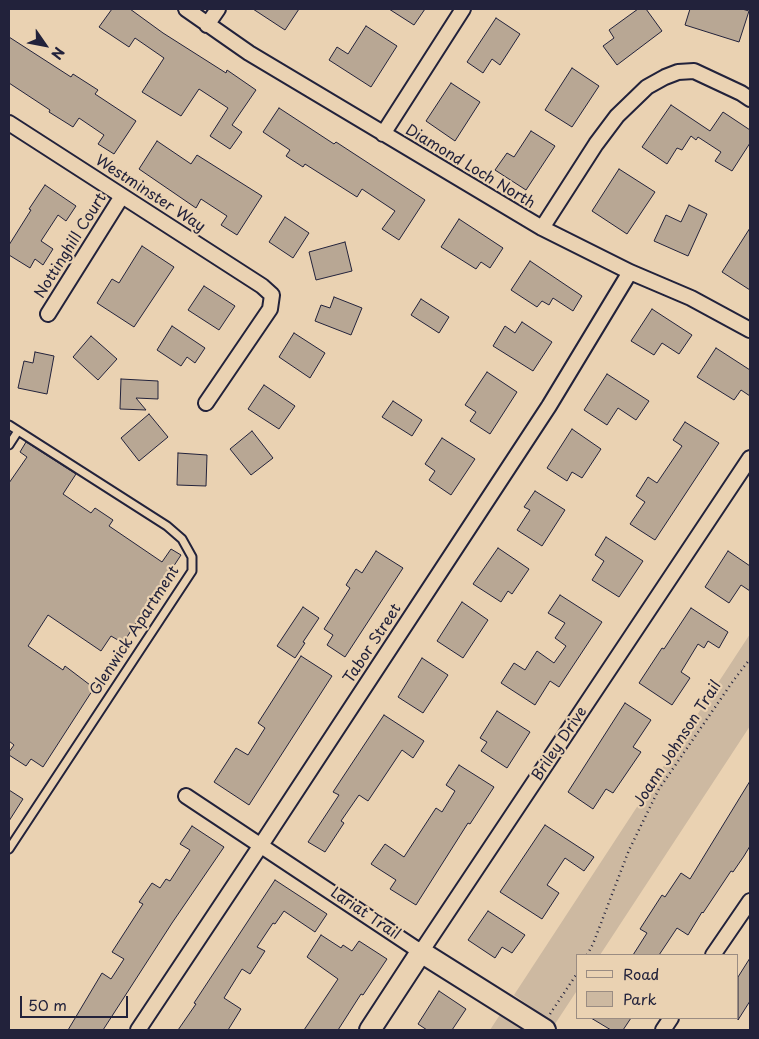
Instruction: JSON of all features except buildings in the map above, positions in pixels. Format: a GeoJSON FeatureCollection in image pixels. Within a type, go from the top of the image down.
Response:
{"type":"FeatureCollection","features":[{"type":"Feature","properties":{"kind":"street","name":"Diamond Loch North"},"geometry":{"type":"LineString","coordinates":[[186,9],[249,53],[542,228],[630,272],[691,298],[750,330]]}},
{"type":"Feature","properties":{"kind":"street"},"geometry":{"type":"LineString","coordinates":[[207,25],[218,9]]}},
{"type":"Feature","properties":{"kind":"street"},"geometry":{"type":"LineString","coordinates":[[383,134],[463,9]]}},
{"type":"Feature","properties":{"kind":"street"},"geometry":{"type":"LineString","coordinates":[[542,228],[617,116],[647,87],[678,72],[694,72],[750,98]]}},
{"type":"Feature","properties":{"kind":"street","name":"Westminster Way"},"geometry":{"type":"LineString","coordinates":[[9,123],[262,286],[272,295],[270,309],[206,403]]}},
{"type":"Feature","properties":{"kind":"street","name":"Nottinghill Court"},"geometry":{"type":"LineString","coordinates":[[48,314],[122,196]]}},
{"type":"Feature","properties":{"kind":"street","name":"Tabor Street"},"geometry":{"type":"LineString","coordinates":[[138,1030],[549,406],[630,272]]}},
{"type":"Feature","properties":{"kind":"street","name":"Briley Drive"},"geometry":{"type":"LineString","coordinates":[[370,1030],[750,458]]}},
{"type":"Feature","properties":{"kind":"street","name":"Lariat Trail"},"geometry":{"type":"LineString","coordinates":[[186,796],[421,952],[545,1030]]}},
{"type":"Feature","properties":{"kind":"street"},"geometry":{"type":"LineString","coordinates":[[714,954],[750,901]]}},
{"type":"Feature","properties":{"kind":"street"},"geometry":{"type":"LineString","coordinates":[[663,1030],[670,1019]]}},
{"type":"Feature","properties":{"kind":"lane","name":"Glenwick Apartment"},"geometry":{"type":"LineString","coordinates":[[9,425],[167,526],[182,538],[192,557],[192,571],[9,849]]}},
{"type":"Feature","properties":{"kind":"lane"},"geometry":{"type":"LineString","coordinates":[[9,445],[18,431]]}},
{"type":"Feature","properties":{"kind":"path","name":"Joann Johnson Trail"},"geometry":{"type":"LineString","coordinates":[[588,954],[629,850],[659,789],[750,659]]}},
{"type":"Feature","properties":{"kind":"path"},"geometry":{"type":"LineString","coordinates":[[554,1009],[576,975]]}},
{"type":"Feature","properties":{"kind":"green space"},"geometry":{"type":"Polygon","coordinates":[[[750,634],[750,726],[601,954],[576,954],[576,992],[555,1024],[514,995],[750,634]]]}},
{"type":"Feature","properties":{"kind":"green space"},"geometry":{"type":"Polygon","coordinates":[[[501,1013],[527,1030],[490,1030],[501,1013]]]}}]}
